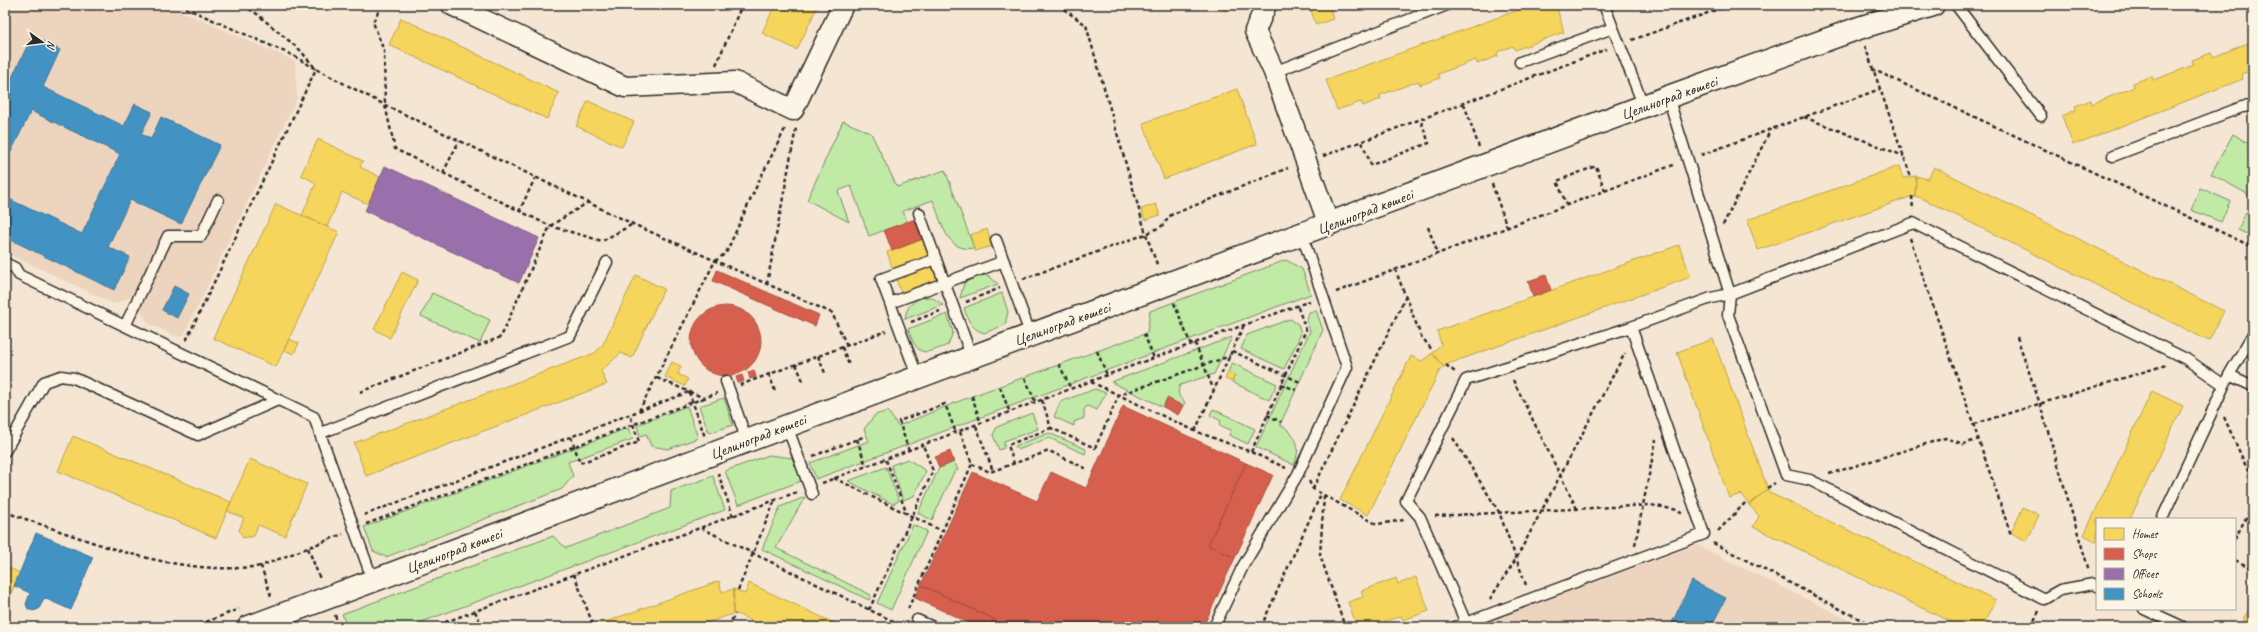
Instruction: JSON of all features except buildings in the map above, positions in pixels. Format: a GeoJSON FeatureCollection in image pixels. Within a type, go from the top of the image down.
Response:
{"type":"FeatureCollection","features":[{"type":"Feature","properties":{"kind":"street"},"geometry":{"type":"LineString","coordinates":[[452,5],[625,88],[735,82],[793,110],[843,5]]}},
{"type":"Feature","properties":{"kind":"street"},"geometry":{"type":"LineString","coordinates":[[1266,5],[1255,31],[1274,72],[1329,225]]}},
{"type":"Feature","properties":{"kind":"street"},"geometry":{"type":"LineString","coordinates":[[1867,26],[1900,5]]}},
{"type":"Feature","properties":{"kind":"street"},"geometry":{"type":"LineString","coordinates":[[1867,26],[1933,5]]}},
{"type":"Feature","properties":{"kind":"street","name":"Целиноград көшесі"},"geometry":{"type":"LineString","coordinates":[[247,617],[296,619],[373,581],[1668,98],[1867,26]]}},
{"type":"Feature","properties":{"kind":"lane"},"geometry":{"type":"LineString","coordinates":[[1274,72],[1447,5]]}},
{"type":"Feature","properties":{"kind":"lane"},"geometry":{"type":"LineString","coordinates":[[1604,5],[1644,107]]}},
{"type":"Feature","properties":{"kind":"lane"},"geometry":{"type":"LineString","coordinates":[[1956,5],[2041,116]]}},
{"type":"Feature","properties":{"kind":"lane"},"geometry":{"type":"LineString","coordinates":[[1520,62],[1613,28]]}},
{"type":"Feature","properties":{"kind":"lane"},"geometry":{"type":"LineString","coordinates":[[1668,98],[1730,294],[1728,315],[1786,475],[1810,480],[2044,599],[2060,590],[2095,585]]}},
{"type":"Feature","properties":{"kind":"lane"},"geometry":{"type":"LineString","coordinates":[[2113,156],[2242,107],[2253,106]]}},
{"type":"Feature","properties":{"kind":"lane"},"geometry":{"type":"LineString","coordinates":[[125,326],[168,236],[201,236],[218,200]]}},
{"type":"Feature","properties":{"kind":"lane"},"geometry":{"type":"LineString","coordinates":[[919,213],[972,358]]}},
{"type":"Feature","properties":{"kind":"lane"},"geometry":{"type":"LineString","coordinates":[[1467,625],[1420,517],[1406,501],[1466,380],[1632,332],[1711,298],[1730,294],[1913,223],[2186,359],[2224,385]]}},
{"type":"Feature","properties":{"kind":"lane"},"geometry":{"type":"LineString","coordinates":[[1214,627],[1243,566],[1298,474],[1347,368],[1302,235]]}},
{"type":"Feature","properties":{"kind":"lane"},"geometry":{"type":"LineString","coordinates":[[996,240],[1031,336]]}},
{"type":"Feature","properties":{"kind":"lane"},"geometry":{"type":"LineString","coordinates":[[918,378],[881,279],[936,258]]}},
{"type":"Feature","properties":{"kind":"lane"},"geometry":{"type":"LineString","coordinates":[[890,303],[1004,261]]}},
{"type":"Feature","properties":{"kind":"lane"},"geometry":{"type":"LineString","coordinates":[[321,433],[570,336],[607,262]]}},
{"type":"Feature","properties":{"kind":"lane"},"geometry":{"type":"LineString","coordinates":[[5,263],[15,268],[20,275],[314,417],[321,433],[351,527],[373,581]]}},
{"type":"Feature","properties":{"kind":"lane"},"geometry":{"type":"LineString","coordinates":[[1455,627],[1467,625],[1476,619],[1632,561],[1706,537],[1632,332]]}},
{"type":"Feature","properties":{"kind":"lane"},"geometry":{"type":"LineString","coordinates":[[2162,518],[2224,385],[2253,334]]}},
{"type":"Feature","properties":{"kind":"lane"},"geometry":{"type":"LineString","coordinates":[[2229,375],[2253,386]]}},
{"type":"Feature","properties":{"kind":"lane"},"geometry":{"type":"LineString","coordinates":[[5,451],[44,382],[61,376],[74,378],[198,435],[278,400]]}},
{"type":"Feature","properties":{"kind":"lane"},"geometry":{"type":"LineString","coordinates":[[727,385],[747,441]]}},
{"type":"Feature","properties":{"kind":"lane"},"geometry":{"type":"LineString","coordinates":[[787,426],[811,491]]}},
{"type":"Feature","properties":{"kind":"lane"},"geometry":{"type":"LineString","coordinates":[[2146,610],[2183,627]]}},
{"type":"Feature","properties":{"kind":"lane"},"geometry":{"type":"LineString","coordinates":[[917,620],[933,627]]}},
{"type":"Feature","properties":{"kind":"path"},"geometry":{"type":"LineString","coordinates":[[179,5],[292,55],[385,105],[588,203],[832,313],[847,346]]}},
{"type":"Feature","properties":{"kind":"path"},"geometry":{"type":"LineString","coordinates":[[243,5],[257,14],[300,50],[316,69]]}},
{"type":"Feature","properties":{"kind":"path"},"geometry":{"type":"LineString","coordinates":[[382,5],[373,22],[384,51],[385,105],[395,149],[519,212],[550,226],[602,241],[633,224]]}},
{"type":"Feature","properties":{"kind":"path"},"geometry":{"type":"LineString","coordinates":[[708,84],[742,5]]}},
{"type":"Feature","properties":{"kind":"path"},"geometry":{"type":"LineString","coordinates":[[1058,5],[1086,24],[1146,234],[1191,345]]}},
{"type":"Feature","properties":{"kind":"path"},"geometry":{"type":"LineString","coordinates":[[351,527],[633,425],[704,398],[727,385],[769,374],[847,346],[1146,234],[1162,226],[1171,215],[1306,161],[1421,121],[1619,45],[1730,5]]}},
{"type":"Feature","properties":{"kind":"path"},"geometry":{"type":"LineString","coordinates":[[1867,26],[1872,70],[1911,177]]}},
{"type":"Feature","properties":{"kind":"path"},"geometry":{"type":"LineString","coordinates":[[181,353],[316,69]]}},
{"type":"Feature","properties":{"kind":"path"},"geometry":{"type":"LineString","coordinates":[[1872,70],[2253,247]]}},
{"type":"Feature","properties":{"kind":"path"},"geometry":{"type":"LineString","coordinates":[[432,627],[700,527],[776,500],[811,491],[834,478],[910,451],[1107,375],[1396,270],[1507,227],[1880,89]]}},
{"type":"Feature","properties":{"kind":"path"},"geometry":{"type":"LineString","coordinates":[[1464,104],[1479,147]]}},
{"type":"Feature","properties":{"kind":"path"},"geometry":{"type":"LineString","coordinates":[[639,412],[715,261],[726,253],[793,110]]}},
{"type":"Feature","properties":{"kind":"path"},"geometry":{"type":"LineString","coordinates":[[767,285],[796,131],[793,110]]}},
{"type":"Feature","properties":{"kind":"path"},"geometry":{"type":"LineString","coordinates":[[1804,117],[1904,156]]}},
{"type":"Feature","properties":{"kind":"path"},"geometry":{"type":"LineString","coordinates":[[1362,142],[1370,165],[1378,163],[1429,143],[1421,121]]}},
{"type":"Feature","properties":{"kind":"path"},"geometry":{"type":"LineString","coordinates":[[1714,244],[1771,129]]}},
{"type":"Feature","properties":{"kind":"path"},"geometry":{"type":"LineString","coordinates":[[443,173],[459,141]]}},
{"type":"Feature","properties":{"kind":"path"},"geometry":{"type":"LineString","coordinates":[[1567,206],[1557,181],[1596,166],[1605,191]]}},
{"type":"Feature","properties":{"kind":"path"},"geometry":{"type":"LineString","coordinates":[[519,212],[535,178]]}},
{"type":"Feature","properties":{"kind":"path"},"geometry":{"type":"LineString","coordinates":[[1493,185],[1507,227]]}},
{"type":"Feature","properties":{"kind":"path"},"geometry":{"type":"LineString","coordinates":[[1912,196],[1913,223],[1909,237],[2011,535]]}},
{"type":"Feature","properties":{"kind":"path"},"geometry":{"type":"LineString","coordinates":[[360,392],[501,337],[550,226],[588,203]]}},
{"type":"Feature","properties":{"kind":"path"},"geometry":{"type":"LineString","coordinates":[[1428,227],[1438,254]]}},
{"type":"Feature","properties":{"kind":"path"},"geometry":{"type":"LineString","coordinates":[[1396,270],[1421,336],[1434,351]]}},
{"type":"Feature","properties":{"kind":"path"},"geometry":{"type":"LineString","coordinates":[[1313,489],[1406,296]]}},
{"type":"Feature","properties":{"kind":"path"},"geometry":{"type":"LineString","coordinates":[[1251,452],[1306,330],[1297,305]]}},
{"type":"Feature","properties":{"kind":"path"},"geometry":{"type":"LineString","coordinates":[[1196,431],[1244,325]]}},
{"type":"Feature","properties":{"kind":"path"},"geometry":{"type":"LineString","coordinates":[[1476,619],[1516,559],[1632,332]]}},
{"type":"Feature","properties":{"kind":"path"},"geometry":{"type":"LineString","coordinates":[[1144,334],[1154,358]]}},
{"type":"Feature","properties":{"kind":"path"},"geometry":{"type":"LineString","coordinates":[[2017,337],[2040,404],[2095,585]]}},
{"type":"Feature","properties":{"kind":"path"},"geometry":{"type":"LineString","coordinates":[[1195,343],[1214,391]]}},
{"type":"Feature","properties":{"kind":"path"},"geometry":{"type":"LineString","coordinates":[[842,347],[849,365]]}},
{"type":"Feature","properties":{"kind":"path"},"geometry":{"type":"LineString","coordinates":[[1097,351],[1107,375]]}},
{"type":"Feature","properties":{"kind":"path"},"geometry":{"type":"LineString","coordinates":[[1232,351],[1300,382]]}},
{"type":"Feature","properties":{"kind":"path"},"geometry":{"type":"LineString","coordinates":[[818,356],[825,373]]}},
{"type":"Feature","properties":{"kind":"path"},"geometry":{"type":"LineString","coordinates":[[1014,464],[1008,445],[1051,428],[1095,448],[1119,395],[1230,356]]}},
{"type":"Feature","properties":{"kind":"path"},"geometry":{"type":"LineString","coordinates":[[1974,424],[2186,359]]}},
{"type":"Feature","properties":{"kind":"path"},"geometry":{"type":"LineString","coordinates":[[796,364],[803,381]]}},
{"type":"Feature","properties":{"kind":"path"},"geometry":{"type":"LineString","coordinates":[[1059,364],[1071,389]]}},
{"type":"Feature","properties":{"kind":"path"},"geometry":{"type":"LineString","coordinates":[[1508,368],[1577,508]]}},
{"type":"Feature","properties":{"kind":"path"},"geometry":{"type":"LineString","coordinates":[[769,374],[775,391]]}},
{"type":"Feature","properties":{"kind":"path"},"geometry":{"type":"LineString","coordinates":[[656,378],[704,398]]}},
{"type":"Feature","properties":{"kind":"path"},"geometry":{"type":"LineString","coordinates":[[1025,378],[1036,403]]}},
{"type":"Feature","properties":{"kind":"path"},"geometry":{"type":"LineString","coordinates":[[1091,382],[1196,431],[1251,452],[1298,474],[1308,479],[1313,489],[1378,524],[1420,517],[1577,508],[1651,505],[1678,510],[1716,547],[1874,627]]}},
{"type":"Feature","properties":{"kind":"path"},"geometry":{"type":"LineString","coordinates":[[1281,384],[1296,390]]}},
{"type":"Feature","properties":{"kind":"path"},"geometry":{"type":"LineString","coordinates":[[1000,387],[1010,413]]}},
{"type":"Feature","properties":{"kind":"path"},"geometry":{"type":"LineString","coordinates":[[689,392],[707,442]]}},
{"type":"Feature","properties":{"kind":"path"},"geometry":{"type":"LineString","coordinates":[[5,512],[142,557],[226,570],[261,566],[351,527],[571,437],[689,392]]}},
{"type":"Feature","properties":{"kind":"path"},"geometry":{"type":"LineString","coordinates":[[972,396],[981,424]]}},
{"type":"Feature","properties":{"kind":"path"},"geometry":{"type":"LineString","coordinates":[[1042,400],[1051,428]]}},
{"type":"Feature","properties":{"kind":"path"},"geometry":{"type":"LineString","coordinates":[[2217,400],[2253,482]]}},
{"type":"Feature","properties":{"kind":"path"},"geometry":{"type":"LineString","coordinates":[[910,451],[899,421],[945,404],[956,433]]}},
{"type":"Feature","properties":{"kind":"path"},"geometry":{"type":"LineString","coordinates":[[1632,561],[1661,414]]}},
{"type":"Feature","properties":{"kind":"path"},"geometry":{"type":"LineString","coordinates":[[571,437],[580,463],[639,442],[630,415]]}},
{"type":"Feature","properties":{"kind":"path"},"geometry":{"type":"LineString","coordinates":[[1267,416],[1281,422]]}},
{"type":"Feature","properties":{"kind":"path"},"geometry":{"type":"LineString","coordinates":[[1444,424],[1499,512],[1531,599]]}},
{"type":"Feature","properties":{"kind":"path"},"geometry":{"type":"LineString","coordinates":[[976,426],[993,471]]}},
{"type":"Feature","properties":{"kind":"path"},"geometry":{"type":"LineString","coordinates":[[909,603],[972,464],[960,432]]}},
{"type":"Feature","properties":{"kind":"path"},"geometry":{"type":"LineString","coordinates":[[808,458],[863,437]]}},
{"type":"Feature","properties":{"kind":"path"},"geometry":{"type":"LineString","coordinates":[[1810,480],[1944,438],[1964,444],[1979,439]]}},
{"type":"Feature","properties":{"kind":"path"},"geometry":{"type":"LineString","coordinates":[[857,439],[866,466]]}},
{"type":"Feature","properties":{"kind":"path"},"geometry":{"type":"LineString","coordinates":[[869,610],[933,471],[923,445]]}},
{"type":"Feature","properties":{"kind":"path"},"geometry":{"type":"LineString","coordinates":[[972,464],[990,472],[1049,452],[1087,469]]}},
{"type":"Feature","properties":{"kind":"path"},"geometry":{"type":"LineString","coordinates":[[886,460],[907,514]]}},
{"type":"Feature","properties":{"kind":"path"},"geometry":{"type":"LineString","coordinates":[[717,470],[733,516]]}},
{"type":"Feature","properties":{"kind":"path"},"geometry":{"type":"LineString","coordinates":[[834,478],[942,531]]}},
{"type":"Feature","properties":{"kind":"path"},"geometry":{"type":"LineString","coordinates":[[1261,627],[1323,495]]}},
{"type":"Feature","properties":{"kind":"path"},"geometry":{"type":"LineString","coordinates":[[1323,495],[1320,555],[1345,627]]}},
{"type":"Feature","properties":{"kind":"path"},"geometry":{"type":"LineString","coordinates":[[738,590],[776,500]]}},
{"type":"Feature","properties":{"kind":"path"},"geometry":{"type":"LineString","coordinates":[[1706,537],[1747,501]]}},
{"type":"Feature","properties":{"kind":"path"},"geometry":{"type":"LineString","coordinates":[[2236,537],[2253,504]]}},
{"type":"Feature","properties":{"kind":"path"},"geometry":{"type":"LineString","coordinates":[[700,527],[905,627]]}},
{"type":"Feature","properties":{"kind":"path"},"geometry":{"type":"LineString","coordinates":[[2236,560],[2253,569]]}},
{"type":"Feature","properties":{"kind":"path"},"geometry":{"type":"LineString","coordinates":[[261,566],[272,595],[265,598]]}},
{"type":"Feature","properties":{"kind":"path"},"geometry":{"type":"LineString","coordinates":[[574,574],[593,625]]}},
{"type":"Feature","properties":{"kind":"path"},"geometry":{"type":"LineString","coordinates":[[475,611],[482,627]]}},
{"type":"Feature","properties":{"kind":"path"},"geometry":{"type":"LineString","coordinates":[[728,627],[735,614]]}},
{"type":"Feature","properties":{"kind":"path"},"geometry":{"type":"LineString","coordinates":[[193,627],[247,617]]}},
{"type":"Feature","properties":{"kind":"shaded area"},"geometry":{"type":"Polygon","coordinates":[[[5,5],[166,5],[295,61],[297,98],[184,335],[178,337],[149,324],[139,309],[140,303],[129,298],[114,304],[5,252],[5,5]]]}},
{"type":"Feature","properties":{"kind":"shaded area"},"geometry":{"type":"Polygon","coordinates":[[[1697,545],[1863,627],[1485,627],[1491,620],[1697,545]]]}},
{"type":"Feature","properties":{"kind":"green space"},"geometry":{"type":"Polygon","coordinates":[[[843,121],[871,133],[897,187],[945,170],[974,248],[965,248],[957,245],[951,240],[942,225],[933,200],[903,211],[907,222],[869,236],[851,186],[838,191],[849,222],[807,200],[843,121]]]}},
{"type":"Feature","properties":{"kind":"green space"},"geometry":{"type":"Polygon","coordinates":[[[2233,134],[2253,146],[2253,197],[2211,174],[2233,134]]]}},
{"type":"Feature","properties":{"kind":"green space"},"geometry":{"type":"Polygon","coordinates":[[[2200,188],[2230,201],[2221,222],[2191,210],[2200,188]]]}},
{"type":"Feature","properties":{"kind":"green space"},"geometry":{"type":"Polygon","coordinates":[[[2246,212],[2253,216],[2253,237],[2238,230],[2246,212]]]}},
{"type":"Feature","properties":{"kind":"green space"},"geometry":{"type":"Polygon","coordinates":[[[1286,260],[1302,269],[1311,294],[816,479],[810,463],[869,441],[864,429],[875,415],[888,411],[898,426],[972,396],[1147,333],[1150,311],[1286,260]]]}},
{"type":"Feature","properties":{"kind":"green space"},"geometry":{"type":"Polygon","coordinates":[[[978,275],[989,276],[998,284],[960,298],[964,283],[978,275]]]}},
{"type":"Feature","properties":{"kind":"green space"},"geometry":{"type":"Polygon","coordinates":[[[432,293],[490,320],[480,343],[421,316],[432,293]]]}},
{"type":"Feature","properties":{"kind":"green space"},"geometry":{"type":"Polygon","coordinates":[[[1002,293],[1008,312],[1005,325],[984,333],[979,331],[968,320],[964,308],[1002,293]]]}},
{"type":"Feature","properties":{"kind":"green space"},"geometry":{"type":"Polygon","coordinates":[[[921,298],[933,298],[943,305],[905,319],[911,304],[921,298]]]}},
{"type":"Feature","properties":{"kind":"green space"},"geometry":{"type":"Polygon","coordinates":[[[1316,310],[1323,330],[1280,425],[1291,433],[1296,442],[1297,453],[1294,465],[1256,447],[1310,331],[1307,321],[1309,312],[1316,310]]]}},
{"type":"Feature","properties":{"kind":"green space"},"geometry":{"type":"Polygon","coordinates":[[[947,314],[953,332],[948,345],[927,352],[918,349],[908,329],[947,314]]]}},
{"type":"Feature","properties":{"kind":"green space"},"geometry":{"type":"Polygon","coordinates":[[[1290,319],[1298,324],[1301,334],[1284,369],[1241,349],[1247,335],[1290,319]]]}},
{"type":"Feature","properties":{"kind":"green space"},"geometry":{"type":"Polygon","coordinates":[[[1232,337],[1214,374],[1180,385],[1178,393],[1185,402],[1183,406],[1167,399],[1163,407],[1111,382],[1232,337]]]}},
{"type":"Feature","properties":{"kind":"green space"},"geometry":{"type":"Polygon","coordinates":[[[1232,363],[1277,384],[1269,400],[1232,382],[1235,375],[1228,372],[1232,363]]]}},
{"type":"Feature","properties":{"kind":"green space"},"geometry":{"type":"Polygon","coordinates":[[[1095,389],[1106,393],[1097,410],[1087,406],[1084,410],[1084,418],[1074,422],[1074,426],[1054,417],[1060,402],[1095,389]]]}},
{"type":"Feature","properties":{"kind":"green space"},"geometry":{"type":"Polygon","coordinates":[[[724,398],[733,425],[709,433],[699,406],[724,398]]]}},
{"type":"Feature","properties":{"kind":"green space"},"geometry":{"type":"Polygon","coordinates":[[[687,406],[698,438],[668,449],[651,446],[646,434],[640,436],[637,425],[687,406]]]}},
{"type":"Feature","properties":{"kind":"green space"},"geometry":{"type":"Polygon","coordinates":[[[1213,409],[1255,429],[1248,444],[1229,435],[1231,430],[1219,425],[1221,421],[1210,415],[1213,409]]]}},
{"type":"Feature","properties":{"kind":"green space"},"geometry":{"type":"Polygon","coordinates":[[[1032,413],[1038,429],[1004,441],[1004,448],[999,450],[993,435],[997,427],[1032,413]]]}},
{"type":"Feature","properties":{"kind":"green space"},"geometry":{"type":"Polygon","coordinates":[[[628,428],[633,439],[568,462],[573,476],[562,489],[386,557],[373,551],[364,527],[628,428]]]}},
{"type":"Feature","properties":{"kind":"green space"},"geometry":{"type":"Polygon","coordinates":[[[1049,433],[1086,449],[1085,454],[1049,438],[1018,450],[1015,446],[1049,433]]]}},
{"type":"Feature","properties":{"kind":"green space"},"geometry":{"type":"Polygon","coordinates":[[[769,455],[793,458],[801,481],[738,505],[725,471],[769,455]]]}},
{"type":"Feature","properties":{"kind":"green space"},"geometry":{"type":"Polygon","coordinates":[[[908,459],[926,471],[914,496],[903,500],[891,465],[908,459]]]}},
{"type":"Feature","properties":{"kind":"green space"},"geometry":{"type":"Polygon","coordinates":[[[954,462],[958,470],[954,472],[932,520],[918,513],[939,468],[954,462]]]}},
{"type":"Feature","properties":{"kind":"green space"},"geometry":{"type":"Polygon","coordinates":[[[886,467],[899,501],[893,504],[848,481],[886,467]]]}},
{"type":"Feature","properties":{"kind":"green space"},"geometry":{"type":"Polygon","coordinates":[[[713,476],[725,510],[408,627],[347,627],[342,614],[553,536],[566,548],[670,508],[671,491],[713,476]]]}},
{"type":"Feature","properties":{"kind":"green space"},"geometry":{"type":"Polygon","coordinates":[[[805,497],[776,548],[871,595],[869,600],[762,549],[780,507],[805,497]]]}},
{"type":"Feature","properties":{"kind":"green space"},"geometry":{"type":"Polygon","coordinates":[[[913,525],[927,531],[891,610],[877,603],[913,525]]]}}]}
